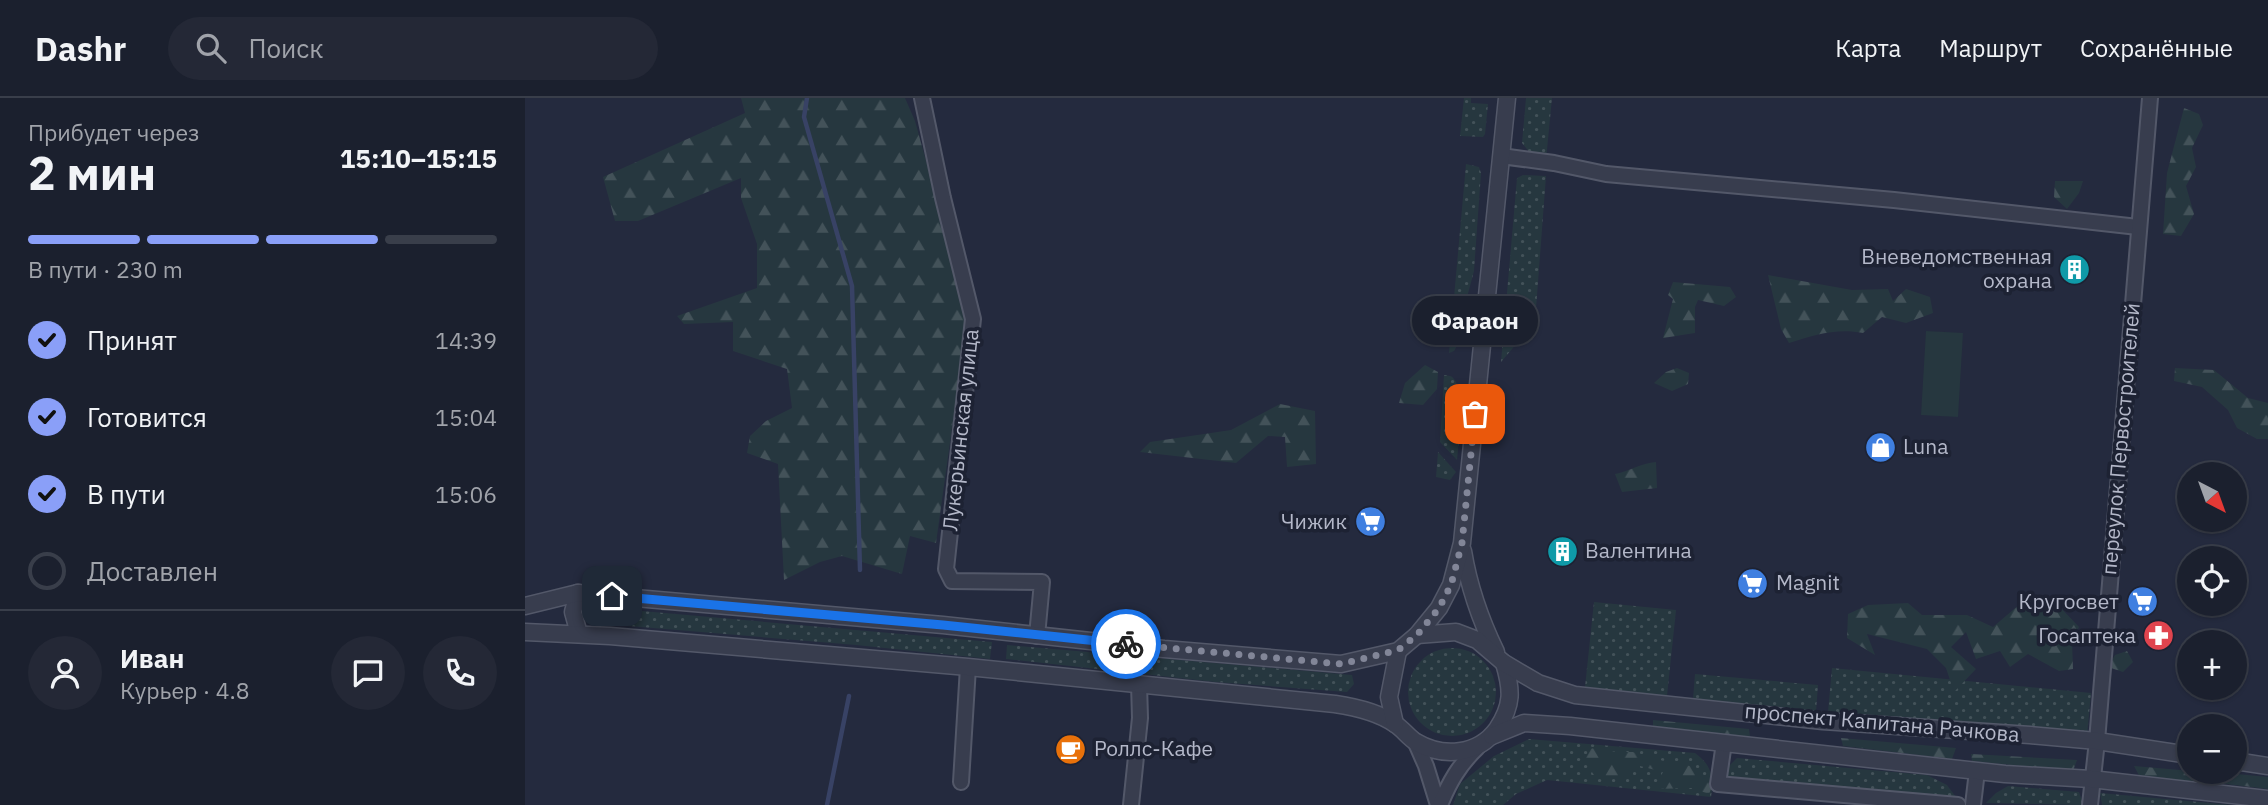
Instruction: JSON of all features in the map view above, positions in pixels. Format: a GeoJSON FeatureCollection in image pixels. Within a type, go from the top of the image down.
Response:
{"type":"FeatureCollection","features":[{"type":"Feature","properties":{"kind":"street","name":"Лукерьинская улица"},"geometry":{"type":"LineString","coordinates":[[922,98],[973,319],[946,569],[951,581],[1042,582],[1037,636]]}},
{"type":"Feature","properties":{"kind":"street"},"geometry":{"type":"LineString","coordinates":[[525,606],[579,593],[1341,664],[1398,650],[1417,635],[1439,608],[1451,585],[1462,543],[1507,98]]}},
{"type":"Feature","properties":{"kind":"street","name":"переулок Первостроителей"},"geometry":{"type":"LineString","coordinates":[[2090,805],[2150,98]]}},
{"type":"Feature","properties":{"kind":"street"},"geometry":{"type":"LineString","coordinates":[[1501,156],[1606,174],[1894,200],[2139,227]]}},
{"type":"Feature","properties":{"kind":"street"},"geometry":{"type":"LineString","coordinates":[[1439,805],[1463,761],[1492,736],[1504,719],[1511,698],[1501,659],[1475,605],[1462,543]]}},
{"type":"Feature","properties":{"kind":"street"},"geometry":{"type":"LineString","coordinates":[[579,593],[573,612],[579,634]]}},
{"type":"Feature","properties":{"kind":"street"},"geometry":{"type":"LineString","coordinates":[[525,632],[579,634],[968,667],[1335,704],[1374,714],[1395,724],[1415,741],[1430,748],[1455,752],[1477,748]]}},
{"type":"Feature","properties":{"kind":"street"},"geometry":{"type":"LineString","coordinates":[[1417,635],[1457,632],[1478,640],[1501,659]]}},
{"type":"Feature","properties":{"kind":"street"},"geometry":{"type":"LineString","coordinates":[[1395,724],[1389,697],[1398,650]]}},
{"type":"Feature","properties":{"kind":"street","name":"проспект Капитана Рачкова"},"geometry":{"type":"LineString","coordinates":[[1501,659],[1538,683],[1575,695],[1823,721],[2097,741],[2177,753]]}},
{"type":"Feature","properties":{"kind":"street"},"geometry":{"type":"LineString","coordinates":[[961,782],[968,667]]}},
{"type":"Feature","properties":{"kind":"street"},"geometry":{"type":"LineString","coordinates":[[1131,805],[1140,718],[1139,684]]}},
{"type":"Feature","properties":{"kind":"street"},"geometry":{"type":"LineString","coordinates":[[1570,726],[1575,695]]}},
{"type":"Feature","properties":{"kind":"street"},"geometry":{"type":"LineString","coordinates":[[1492,736],[1524,723],[1570,726],[1977,771],[2091,779],[2268,799]]}},
{"type":"Feature","properties":{"kind":"street"},"geometry":{"type":"LineString","coordinates":[[1415,741],[1439,805]]}},
{"type":"Feature","properties":{"kind":"street"},"geometry":{"type":"LineString","coordinates":[[1724,743],[1718,784],[1958,805]]}},
{"type":"Feature","properties":{"kind":"street"},"geometry":{"type":"LineString","coordinates":[[2247,763],[2268,766]]}},
{"type":"Feature","properties":{"kind":"street"},"geometry":{"type":"LineString","coordinates":[[1973,805],[1977,771]]}},
{"type":"Feature","properties":{"kind":"green space"},"geometry":{"type":"Polygon","coordinates":[[[741,98],[905,98],[915,121],[968,313],[936,543],[910,536],[902,574],[842,556],[820,562],[784,580],[778,464],[747,453],[750,436],[766,421],[792,408],[787,369],[733,351],[733,322],[684,324],[677,316],[757,288],[757,244],[741,198],[741,178],[638,221],[615,221],[603,177],[745,113],[741,98]]]}},
{"type":"Feature","properties":{"kind":"green space"},"geometry":{"type":"Polygon","coordinates":[[[1464,98],[1471,98],[1471,103],[1488,104],[1483,137],[1460,136],[1464,98]]]}},
{"type":"Feature","properties":{"kind":"green space"},"geometry":{"type":"Polygon","coordinates":[[[1526,98],[1552,98],[1546,160],[1530,153],[1522,143],[1526,98]]]}},
{"type":"Feature","properties":{"kind":"green space"},"geometry":{"type":"Polygon","coordinates":[[[2184,108],[2199,114],[2203,125],[2192,148],[2196,167],[2186,186],[2194,214],[2181,236],[2163,234],[2167,173],[2184,108]]]}},
{"type":"Feature","properties":{"kind":"green space"},"geometry":{"type":"Polygon","coordinates":[[[1466,164],[1479,167],[1481,173],[1474,271],[1460,340],[1454,351],[1449,353],[1466,164]]]}},
{"type":"Feature","properties":{"kind":"green space"},"geometry":{"type":"Polygon","coordinates":[[[1523,175],[1546,176],[1535,322],[1501,362],[1517,178],[1523,175]]]}},
{"type":"Feature","properties":{"kind":"green space"},"geometry":{"type":"Polygon","coordinates":[[[2055,181],[2083,181],[2079,193],[2067,209],[2054,197],[2055,181]]]}},
{"type":"Feature","properties":{"kind":"green space"},"geometry":{"type":"Polygon","coordinates":[[[1768,275],[1852,290],[1888,289],[1893,301],[1906,289],[1930,297],[1933,313],[1906,323],[1882,317],[1863,333],[1835,332],[1789,343],[1781,329],[1768,275]]]}},
{"type":"Feature","properties":{"kind":"green space"},"geometry":{"type":"Polygon","coordinates":[[[1673,282],[1730,287],[1736,297],[1724,306],[1698,300],[1695,307],[1695,333],[1663,338],[1673,299],[1668,295],[1673,282]]]}},
{"type":"Feature","properties":{"kind":"green space"},"geometry":{"type":"Polygon","coordinates":[[[1926,331],[1963,333],[1958,417],[1921,415],[1926,331]]]}},
{"type":"Feature","properties":{"kind":"green space"},"geometry":{"type":"Polygon","coordinates":[[[1425,365],[1438,372],[1437,389],[1423,405],[1399,403],[1405,383],[1425,365]]]}},
{"type":"Feature","properties":{"kind":"green space"},"geometry":{"type":"Polygon","coordinates":[[[1677,368],[1689,373],[1688,384],[1672,391],[1654,383],[1666,372],[1677,368]]]}},
{"type":"Feature","properties":{"kind":"green space"},"geometry":{"type":"Polygon","coordinates":[[[2175,368],[2214,370],[2248,398],[2268,403],[2268,439],[2257,439],[2237,428],[2228,410],[2202,387],[2174,381],[2175,368]]]}},
{"type":"Feature","properties":{"kind":"green space"},"geometry":{"type":"Polygon","coordinates":[[[1444,375],[1454,379],[1459,394],[1457,460],[1440,442],[1444,375]]]}},
{"type":"Feature","properties":{"kind":"green space"},"geometry":{"type":"Polygon","coordinates":[[[1280,404],[1315,411],[1316,464],[1287,467],[1285,437],[1268,436],[1236,463],[1140,452],[1150,442],[1231,430],[1280,404]]]}},
{"type":"Feature","properties":{"kind":"green space"},"geometry":{"type":"Polygon","coordinates":[[[1438,452],[1456,472],[1450,480],[1436,477],[1438,452]]]}},
{"type":"Feature","properties":{"kind":"green space"},"geometry":{"type":"Polygon","coordinates":[[[1656,462],[1657,488],[1622,492],[1615,474],[1656,462]]]}},
{"type":"Feature","properties":{"kind":"green space"},"geometry":{"type":"Polygon","coordinates":[[[2027,598],[2059,606],[2079,627],[2072,641],[2073,669],[2059,671],[2028,654],[2010,667],[2000,651],[1976,659],[1966,632],[1951,647],[1976,669],[1954,692],[1946,668],[1927,649],[1867,634],[1875,655],[1847,638],[1848,614],[1868,605],[1908,603],[1922,615],[1967,615],[1993,627],[2027,598]]]}},
{"type":"Feature","properties":{"kind":"green space"},"geometry":{"type":"Polygon","coordinates":[[[1594,602],[1676,610],[1667,696],[1585,687],[1594,602]]]}},
{"type":"Feature","properties":{"kind":"green space"},"geometry":{"type":"Polygon","coordinates":[[[619,609],[992,642],[990,659],[617,625],[619,609]]]}},
{"type":"Feature","properties":{"kind":"green space"},"geometry":{"type":"Polygon","coordinates":[[[1007,645],[1352,675],[1354,684],[1347,692],[1215,682],[1006,659],[1007,645]]]}},
{"type":"Feature","properties":{"kind":"green space"},"geometry":{"type":"Polygon","coordinates":[[[1452,648],[1469,651],[1483,661],[1493,675],[1496,692],[1493,709],[1483,723],[1469,733],[1452,736],[1435,733],[1421,723],[1411,709],[1408,692],[1411,675],[1421,661],[1435,651],[1452,648]]]}},
{"type":"Feature","properties":{"kind":"green space"},"geometry":{"type":"Polygon","coordinates":[[[2127,651],[2133,662],[2123,672],[2108,667],[2115,655],[2127,651]]]}},
{"type":"Feature","properties":{"kind":"green space"},"geometry":{"type":"Polygon","coordinates":[[[1832,668],[2091,693],[2087,736],[1828,712],[1832,668]]]}},
{"type":"Feature","properties":{"kind":"green space"},"geometry":{"type":"Polygon","coordinates":[[[1695,674],[1818,685],[1816,712],[1693,699],[1695,674]]]}},
{"type":"Feature","properties":{"kind":"green space"},"geometry":{"type":"Polygon","coordinates":[[[1653,720],[1749,729],[1750,737],[1653,728],[1653,720]]]}},
{"type":"Feature","properties":{"kind":"green space"},"geometry":{"type":"Polygon","coordinates":[[[1841,738],[1956,748],[1952,759],[1843,746],[1841,738]]]}},
{"type":"Feature","properties":{"kind":"green space"},"geometry":{"type":"Polygon","coordinates":[[[1529,739],[1695,753],[1711,772],[1711,797],[1547,780],[1516,794],[1503,805],[1453,805],[1460,784],[1494,756],[1529,739]]]}},
{"type":"Feature","properties":{"kind":"green space"},"geometry":{"type":"Polygon","coordinates":[[[1589,749],[1633,752],[1690,766],[1713,784],[1709,794],[1692,788],[1654,789],[1663,772],[1640,766],[1620,779],[1597,779],[1584,761],[1589,749]]]}},
{"type":"Feature","properties":{"kind":"green space"},"geometry":{"type":"Polygon","coordinates":[[[1971,754],[2077,760],[2073,771],[1972,761],[1971,754]]]}},
{"type":"Feature","properties":{"kind":"green space"},"geometry":{"type":"Polygon","coordinates":[[[1737,758],[1927,775],[1947,785],[1958,800],[1726,779],[1727,768],[1737,758]]]}},
{"type":"Feature","properties":{"kind":"green space"},"geometry":{"type":"Polygon","coordinates":[[[2134,766],[2177,770],[2177,782],[2142,781],[2134,766]]]}},
{"type":"Feature","properties":{"kind":"green space"},"geometry":{"type":"Polygon","coordinates":[[[2247,775],[2268,777],[2268,789],[2226,784],[2247,784],[2247,775]]]}},
{"type":"Feature","properties":{"kind":"green space"},"geometry":{"type":"Polygon","coordinates":[[[2008,786],[2079,792],[2083,803],[1986,803],[2008,786]]]}},
{"type":"Feature","properties":{"kind":"green space"},"geometry":{"type":"Polygon","coordinates":[[[2100,793],[2232,805],[2102,805],[2100,793]]]}},
{"type":"Feature","properties":{"kind":"waterway"},"geometry":{"type":"LineString","coordinates":[[807,98],[804,117],[852,286],[860,570]]}},
{"type":"Feature","properties":{"kind":"waterway"},"geometry":{"type":"LineString","coordinates":[[827,805],[849,696]]}},
{"type":"Feature","properties":{"kind":"way so far"},"geometry":{"type":"LineString","coordinates":[[1126,644],[1341,664],[1398,650],[1417,635],[1439,608],[1451,585],[1462,543],[1475,414]]}},
{"type":"Feature","properties":{"kind":"place","name":"Вневедомственная охрана"},"geometry":{"type":"Point","coordinates":[2075,269]}},
{"type":"Feature","properties":{"kind":"place","name":"Фараон"},"geometry":{"type":"Point","coordinates":[1475,414]}},
{"type":"Feature","properties":{"kind":"place","name":"Luna"},"geometry":{"type":"Point","coordinates":[1880,447]}},
{"type":"Feature","properties":{"kind":"place","name":"Чижик"},"geometry":{"type":"Point","coordinates":[1370,522]}},
{"type":"Feature","properties":{"kind":"place","name":"Валентина"},"geometry":{"type":"Point","coordinates":[1562,551]}},
{"type":"Feature","properties":{"kind":"place","name":"Magnit"},"geometry":{"type":"Point","coordinates":[1753,583]}},
{"type":"Feature","properties":{"kind":"place","name":"Кругосвет"},"geometry":{"type":"Point","coordinates":[2142,602]}},
{"type":"Feature","properties":{"kind":"place","name":"Госаптека"},"geometry":{"type":"Point","coordinates":[2159,636]}},
{"type":"Feature","properties":{"kind":"place","name":"Роллс-Кафе"},"geometry":{"type":"Point","coordinates":[1071,749]}},
{"type":"Feature","properties":{"kind":"route"},"geometry":{"type":"LineString","coordinates":[[612,596],[1126,644]]}}]}
